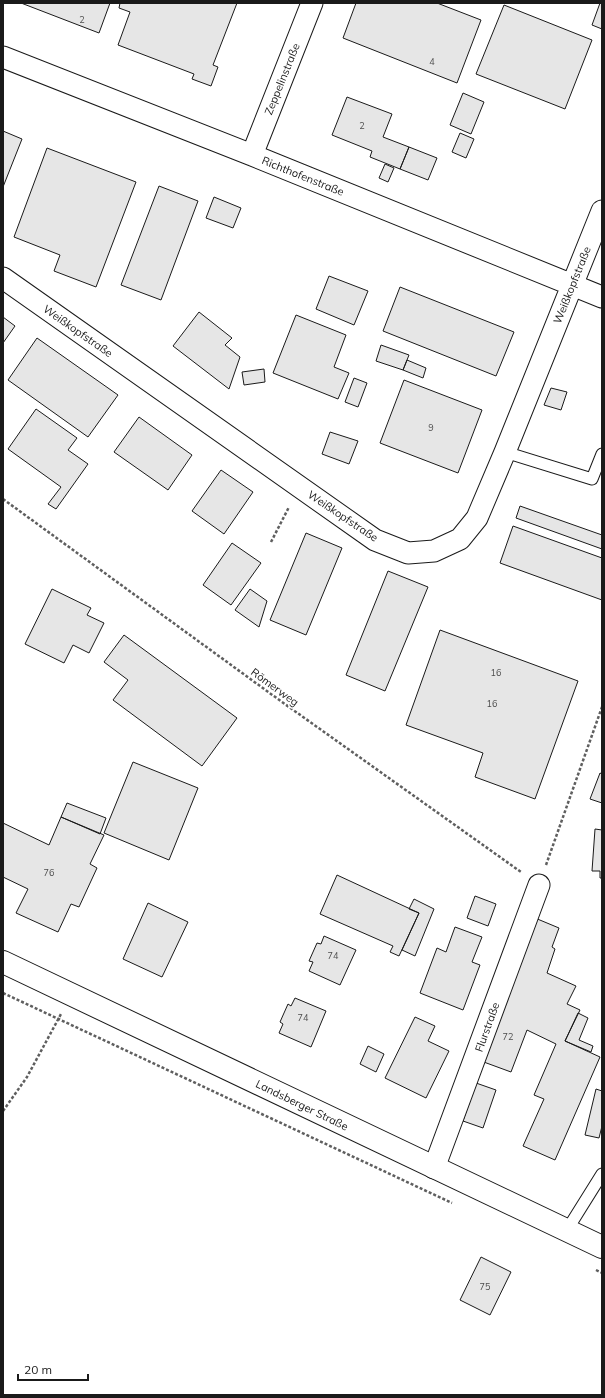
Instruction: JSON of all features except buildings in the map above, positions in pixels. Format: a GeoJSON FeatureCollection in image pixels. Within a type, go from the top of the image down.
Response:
{"type":"FeatureCollection","features":[{"type":"Feature","properties":{"kind":"street","name":"Zeppelinstraße"},"geometry":{"type":"LineString","coordinates":[[252,155],[312,3]]}},
{"type":"Feature","properties":{"kind":"street","name":"Richthofenstraße"},"geometry":{"type":"LineString","coordinates":[[3,57],[252,155],[602,297]]}},
{"type":"Feature","properties":{"kind":"street","name":"Weißkopfstraße"},"geometry":{"type":"LineString","coordinates":[[3,278],[375,540],[408,553],[434,551],[460,539],[477,518],[602,211]]}},
{"type":"Feature","properties":{"kind":"street","name":"Flurstraße"},"geometry":{"type":"LineString","coordinates":[[434,1168],[539,885]]}},
{"type":"Feature","properties":{"kind":"street","name":"Landsberger Straße"},"geometry":{"type":"LineString","coordinates":[[3,962],[602,1247]]}},
{"type":"Feature","properties":{"kind":"lane"},"geometry":{"type":"LineString","coordinates":[[505,452],[592,479],[602,454]]}},
{"type":"Feature","properties":{"kind":"lane"},"geometry":{"type":"LineString","coordinates":[[567,1230],[602,1174]]}},
{"type":"Feature","properties":{"kind":"path"},"geometry":{"type":"LineString","coordinates":[[271,542],[300,486]]}},
{"type":"Feature","properties":{"kind":"path","name":"Römerweg"},"geometry":{"type":"LineString","coordinates":[[3,499],[539,885]]}},
{"type":"Feature","properties":{"kind":"path"},"geometry":{"type":"LineString","coordinates":[[539,885],[602,707]]}},
{"type":"Feature","properties":{"kind":"path"},"geometry":{"type":"LineString","coordinates":[[3,993],[453,1204]]}},
{"type":"Feature","properties":{"kind":"path"},"geometry":{"type":"LineString","coordinates":[[3,1112],[27,1077],[58,1020],[70,994]]}},
{"type":"Feature","properties":{"kind":"path"},"geometry":{"type":"LineString","coordinates":[[590,1267],[602,1273]]}}]}
